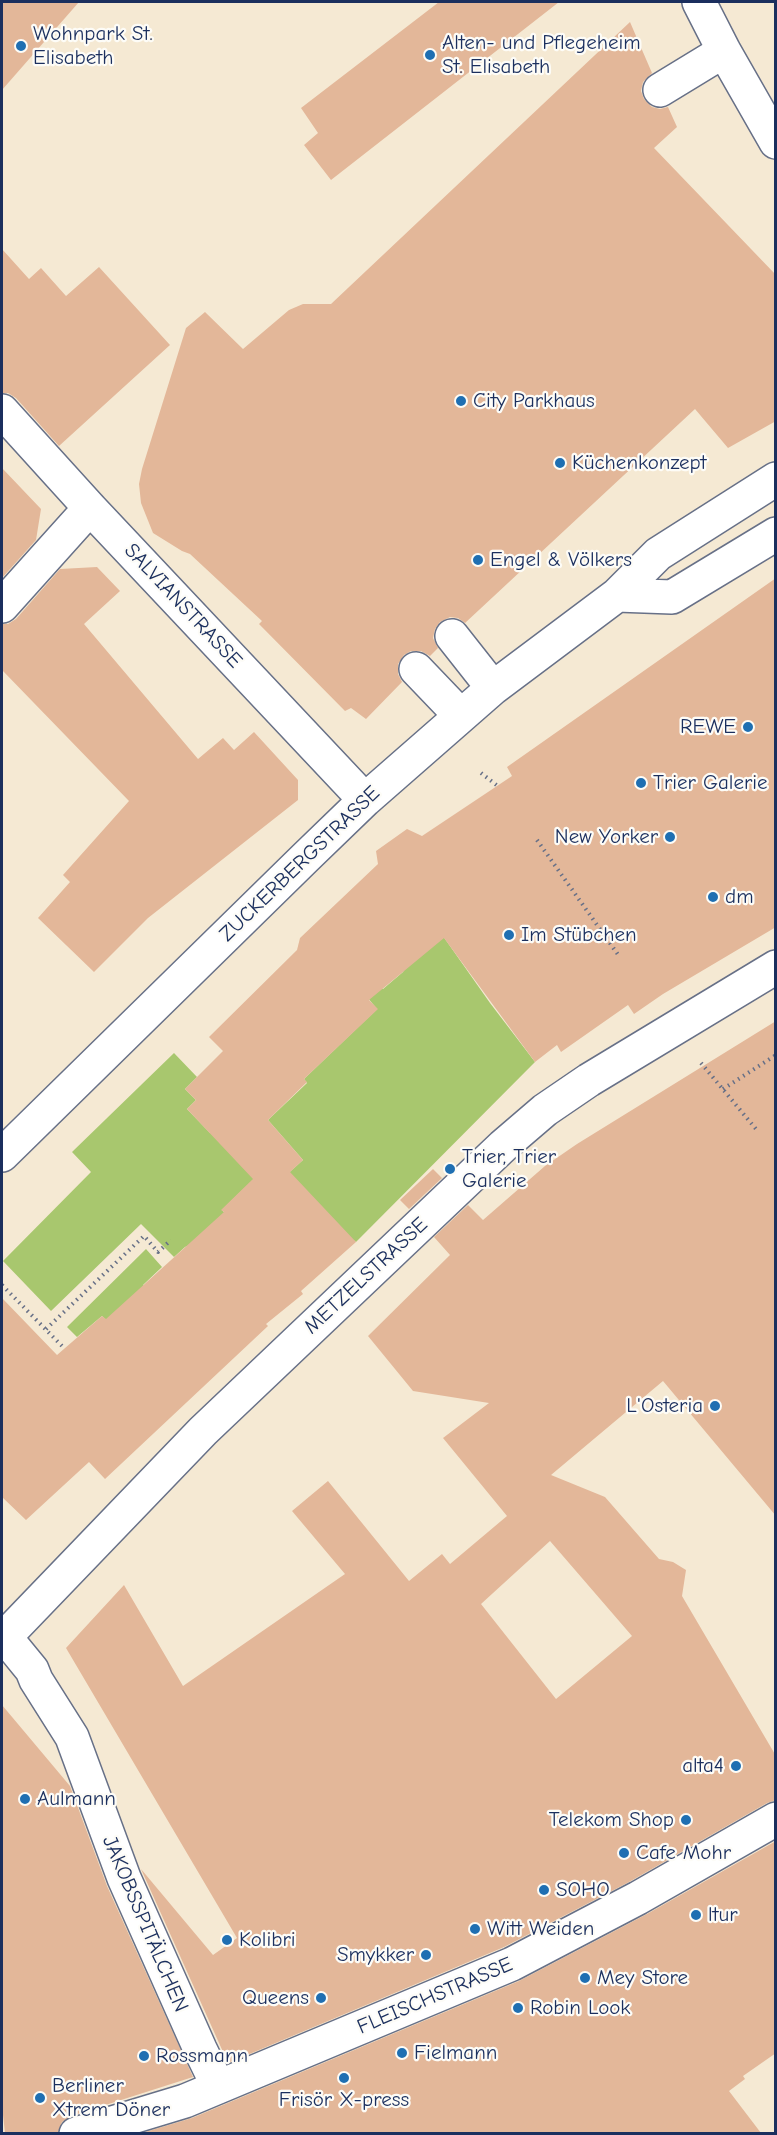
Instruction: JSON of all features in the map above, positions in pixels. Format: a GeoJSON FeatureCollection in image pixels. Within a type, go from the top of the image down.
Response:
{"type":"FeatureCollection","features":[{"type":"Feature","properties":{"kind":"street"},"geometry":{"type":"LineString","coordinates":[[699,2],[776,142]]}},
{"type":"Feature","properties":{"kind":"street"},"geometry":{"type":"LineString","coordinates":[[660,90],[724,51]]}},
{"type":"Feature","properties":{"kind":"street","name":"SALVIANSTRASSE"},"geometry":{"type":"LineString","coordinates":[[2,411],[90,508],[366,800]]}},
{"type":"Feature","properties":{"kind":"street","name":"ZUCKERBERGSTRASSE"},"geometry":{"type":"LineString","coordinates":[[2,1155],[366,800],[493,688],[617,595],[658,554],[776,479]]}},
{"type":"Feature","properties":{"kind":"street"},"geometry":{"type":"LineString","coordinates":[[2,606],[90,508]]}},
{"type":"Feature","properties":{"kind":"street"},"geometry":{"type":"LineString","coordinates":[[617,595],[672,597],[776,534]]}},
{"type":"Feature","properties":{"kind":"street"},"geometry":{"type":"LineString","coordinates":[[452,636],[493,688]]}},
{"type":"Feature","properties":{"kind":"street"},"geometry":{"type":"LineString","coordinates":[[416,669],[461,716]]}},
{"type":"Feature","properties":{"kind":"street","name":"METZELSTRASSE"},"geometry":{"type":"LineString","coordinates":[[3,1638],[203,1431],[503,1146],[545,1110],[589,1080],[673,1027],[776,968]]}},
{"type":"Feature","properties":{"kind":"street","name":"JAKOBSSPITÄLCHEN"},"geometry":{"type":"LineString","coordinates":[[3,1638],[32,1670],[72,1737],[124,1878],[200,2049],[219,2086]]}},
{"type":"Feature","properties":{"kind":"street","name":"FLEISCHSTRASSE"},"geometry":{"type":"LineString","coordinates":[[76,2133],[184,2101],[512,1964],[638,1898],[776,1819]]}},
{"type":"Feature","properties":{"kind":"path"},"geometry":{"type":"LineString","coordinates":[[481,773],[499,787]]}},
{"type":"Feature","properties":{"kind":"path"},"geometry":{"type":"LineString","coordinates":[[537,840],[619,956]]}},
{"type":"Feature","properties":{"kind":"path"},"geometry":{"type":"LineString","coordinates":[[673,1027],[756,1129]]}},
{"type":"Feature","properties":{"kind":"path"},"geometry":{"type":"LineString","coordinates":[[723,1089],[776,1055]]}},
{"type":"Feature","properties":{"kind":"path"},"geometry":{"type":"LineString","coordinates":[[46,1329],[144,1236],[158,1252],[171,1240]]}},
{"type":"Feature","properties":{"kind":"path"},"geometry":{"type":"LineString","coordinates":[[2,1285],[62,1346]]}},
{"type":"Feature","properties":{"kind":"green space"},"geometry":{"type":"Polygon","coordinates":[[[431,919],[535,1062],[356,1242],[274,1186],[303,1160],[268,1120],[307,1083],[304,1079],[377,1009],[367,997],[380,987],[383,989],[403,972],[431,919]]]}},
{"type":"Feature","properties":{"kind":"green space"},"geometry":{"type":"Polygon","coordinates":[[[174,1053],[197,1077],[185,1089],[196,1100],[187,1109],[210,1133],[218,1126],[261,1172],[222,1210],[236,1225],[185,1247],[174,1257],[141,1224],[51,1311],[3,1261],[91,1172],[72,1152],[174,1053]]]}},
{"type":"Feature","properties":{"kind":"green space"},"geometry":{"type":"Polygon","coordinates":[[[146,1249],[162,1267],[143,1285],[150,1293],[113,1327],[102,1316],[77,1337],[67,1327],[146,1249]]]}},
{"type":"Feature","properties":{"kind":"building","name":"Wohnpark St. Elisabeth"},"geometry":{"type":"Polygon","coordinates":[[[2,2],[79,2],[2,90],[2,2]]]}},
{"type":"Feature","properties":{"kind":"building","name":"Alten- und Pflegeheim St. Elisabeth"},"geometry":{"type":"Polygon","coordinates":[[[439,2],[559,2],[331,180],[304,145],[318,133],[301,108],[439,2]]]}},
{"type":"Feature","properties":{"kind":"building","name":"City Parkhaus"},"geometry":{"type":"Polygon","coordinates":[[[630,22],[652,73],[643,82],[641,91],[644,99],[652,107],[660,109],[668,107],[677,127],[654,148],[776,275],[776,421],[728,448],[695,409],[465,623],[458,618],[450,617],[440,622],[433,638],[438,648],[430,656],[421,651],[411,651],[404,655],[398,664],[398,674],[402,682],[366,719],[351,708],[345,711],[259,624],[262,621],[190,554],[153,533],[141,503],[139,484],[186,328],[205,312],[243,349],[289,310],[303,304],[331,304],[630,22]]]}},
{"type":"Feature","properties":{"kind":"building"},"geometry":{"type":"Polygon","coordinates":[[[2,249],[29,279],[41,268],[66,296],[99,267],[170,345],[59,446],[16,398],[8,393],[2,393],[2,249]]]}},
{"type":"Feature","properties":{"kind":"building"},"geometry":{"type":"Polygon","coordinates":[[[2,468],[41,509],[36,540],[2,578],[2,468]]]}},
{"type":"Feature","properties":{"kind":"building"},"geometry":{"type":"Polygon","coordinates":[[[97,567],[120,591],[84,624],[198,759],[223,738],[234,750],[254,732],[298,780],[298,800],[148,918],[94,972],[38,918],[70,882],[63,875],[129,801],[2,670],[2,624],[8,624],[16,619],[60,569],[97,567]]]}},
{"type":"Feature","properties":{"kind":"building"},"geometry":{"type":"Polygon","coordinates":[[[776,578],[776,927],[663,994],[634,1014],[628,1005],[561,1052],[557,1045],[535,1062],[444,938],[369,1000],[378,1009],[304,1079],[307,1082],[268,1120],[303,1160],[290,1172],[356,1242],[301,1291],[303,1294],[266,1324],[268,1326],[105,1479],[89,1462],[26,1520],[2,1497],[2,1298],[57,1355],[102,1316],[106,1319],[224,1212],[221,1210],[253,1179],[187,1109],[196,1100],[185,1089],[223,1051],[209,1037],[297,950],[300,938],[378,864],[376,851],[407,829],[422,836],[512,776],[507,767],[776,578]]]}},
{"type":"Feature","properties":{"kind":"building"},"geometry":{"type":"Polygon","coordinates":[[[776,1021],[776,1516],[663,1381],[551,1475],[605,1497],[659,1559],[673,1562],[686,1570],[682,1596],[776,1756],[776,1800],[629,1882],[504,1947],[228,2063],[141,1869],[213,1955],[237,1938],[66,1648],[124,1585],[183,1686],[345,1574],[292,1511],[328,1481],[409,1581],[442,1554],[450,1564],[507,1516],[443,1438],[489,1403],[413,1391],[368,1336],[450,1255],[434,1237],[468,1205],[483,1220],[545,1166],[776,1021]],[[550,1541],[481,1604],[556,1699],[632,1636],[550,1541]]]}},
{"type":"Feature","properties":{"kind":"building"},"geometry":{"type":"Polygon","coordinates":[[[433,1169],[442,1178],[409,1209],[400,1200],[433,1169]]]}},
{"type":"Feature","properties":{"kind":"building"},"geometry":{"type":"Polygon","coordinates":[[[2,1705],[70,1786],[107,1886],[193,2077],[71,2116],[62,2122],[58,2133],[5,2133],[2,2106],[2,1705]]]}},
{"type":"Feature","properties":{"kind":"building"},"geometry":{"type":"Polygon","coordinates":[[[776,1841],[776,2053],[743,2076],[745,2079],[729,2091],[761,2133],[142,2133],[192,2118],[519,1981],[647,1914],[776,1841]]]}},
{"type":"Feature","properties":{"kind":"place","name":"Wohnpark St. Elisabeth"},"geometry":{"type":"Point","coordinates":[21,46]}},
{"type":"Feature","properties":{"kind":"place","name":"Alten- und Pflegeheim St. Elisabeth"},"geometry":{"type":"Point","coordinates":[430,55]}},
{"type":"Feature","properties":{"kind":"place","name":"City Parkhaus"},"geometry":{"type":"Point","coordinates":[461,401]}},
{"type":"Feature","properties":{"kind":"place","name":"Küchenkonzept"},"geometry":{"type":"Point","coordinates":[560,463]}},
{"type":"Feature","properties":{"kind":"place","name":"Engel & Völkers"},"geometry":{"type":"Point","coordinates":[478,560]}},
{"type":"Feature","properties":{"kind":"place","name":"REWE"},"geometry":{"type":"Point","coordinates":[748,727]}},
{"type":"Feature","properties":{"kind":"place","name":"Trier Galerie"},"geometry":{"type":"Point","coordinates":[641,783]}},
{"type":"Feature","properties":{"kind":"place","name":"New Yorker"},"geometry":{"type":"Point","coordinates":[670,837]}},
{"type":"Feature","properties":{"kind":"place","name":"dm"},"geometry":{"type":"Point","coordinates":[713,897]}},
{"type":"Feature","properties":{"kind":"place","name":"Im Stübchen"},"geometry":{"type":"Point","coordinates":[509,935]}},
{"type":"Feature","properties":{"kind":"place","name":"Trier, Trier Galerie"},"geometry":{"type":"Point","coordinates":[450,1169]}},
{"type":"Feature","properties":{"kind":"place","name":"L'Osteria"},"geometry":{"type":"Point","coordinates":[715,1406]}},
{"type":"Feature","properties":{"kind":"place","name":"alta4"},"geometry":{"type":"Point","coordinates":[736,1766]}},
{"type":"Feature","properties":{"kind":"place","name":"Aulmann"},"geometry":{"type":"Point","coordinates":[25,1799]}},
{"type":"Feature","properties":{"kind":"place","name":"Telekom Shop"},"geometry":{"type":"Point","coordinates":[686,1820]}},
{"type":"Feature","properties":{"kind":"place","name":"Cafe Mohr"},"geometry":{"type":"Point","coordinates":[624,1853]}},
{"type":"Feature","properties":{"kind":"place","name":"SOHO"},"geometry":{"type":"Point","coordinates":[544,1890]}},
{"type":"Feature","properties":{"kind":"place","name":"ltur"},"geometry":{"type":"Point","coordinates":[696,1915]}},
{"type":"Feature","properties":{"kind":"place","name":"Witt Weiden"},"geometry":{"type":"Point","coordinates":[475,1929]}},
{"type":"Feature","properties":{"kind":"place","name":"Kolibri"},"geometry":{"type":"Point","coordinates":[227,1940]}},
{"type":"Feature","properties":{"kind":"place","name":"Smykker"},"geometry":{"type":"Point","coordinates":[426,1955]}},
{"type":"Feature","properties":{"kind":"place","name":"Mey Store"},"geometry":{"type":"Point","coordinates":[585,1978]}},
{"type":"Feature","properties":{"kind":"place","name":"Queens"},"geometry":{"type":"Point","coordinates":[321,1998]}},
{"type":"Feature","properties":{"kind":"place","name":"Robin Look"},"geometry":{"type":"Point","coordinates":[518,2008]}},
{"type":"Feature","properties":{"kind":"place","name":"Fielmann"},"geometry":{"type":"Point","coordinates":[402,2053]}},
{"type":"Feature","properties":{"kind":"place","name":"Rossmann"},"geometry":{"type":"Point","coordinates":[144,2056]}},
{"type":"Feature","properties":{"kind":"place","name":"Frisör X-press"},"geometry":{"type":"Point","coordinates":[344,2078]}},
{"type":"Feature","properties":{"kind":"place","name":"Berliner Xtrem Döner"},"geometry":{"type":"Point","coordinates":[40,2098]}}]}
